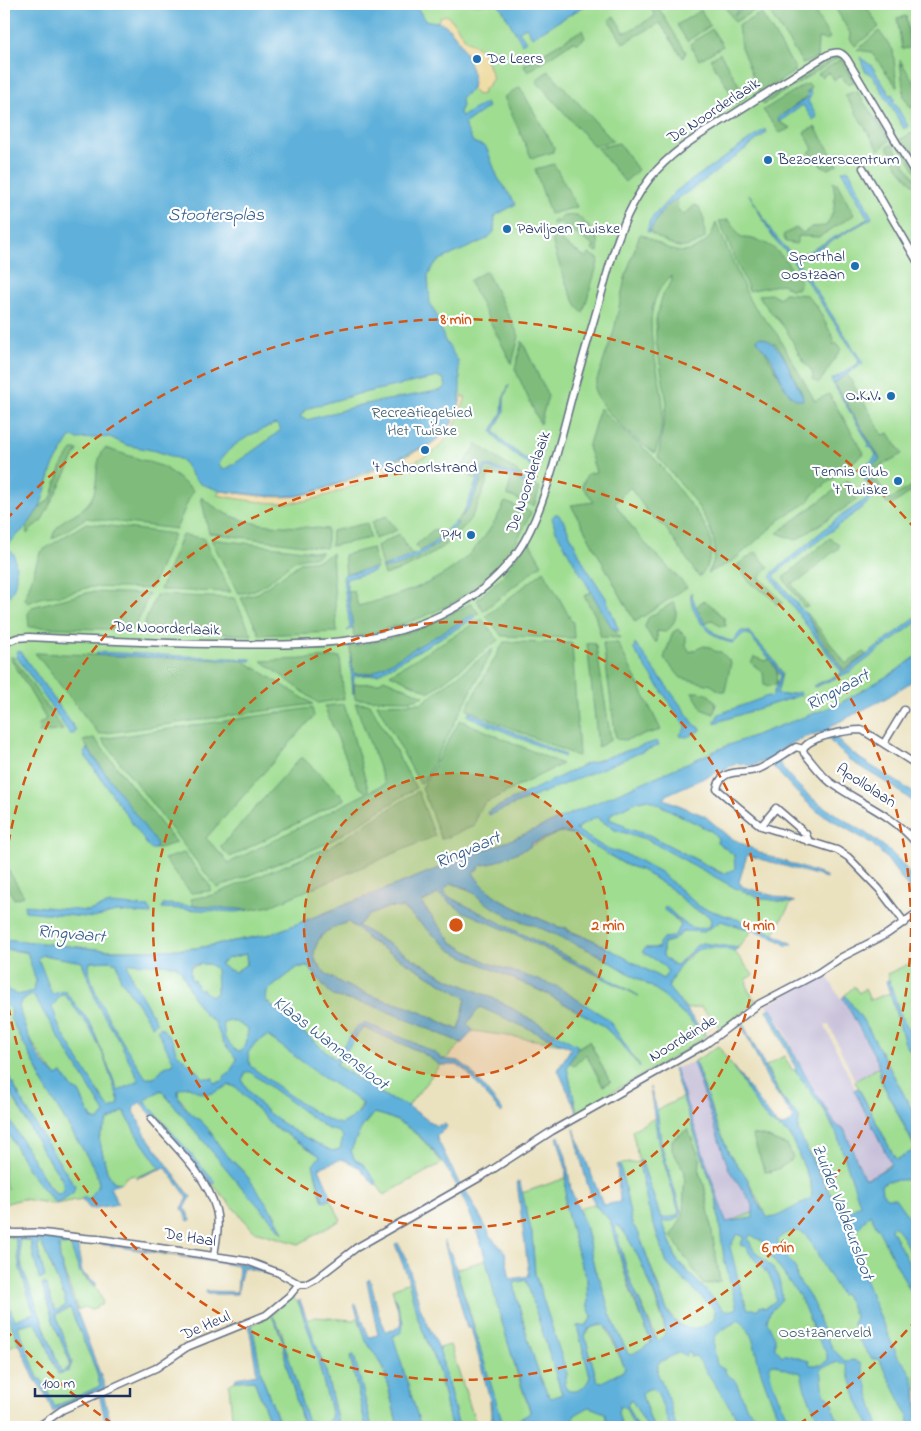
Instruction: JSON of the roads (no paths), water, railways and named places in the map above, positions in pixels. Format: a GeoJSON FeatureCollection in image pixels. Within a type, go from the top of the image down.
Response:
{"type":"FeatureCollection","features":[{"type":"Feature","properties":{"kind":"street","name":"De Noorderlaaik"},"geometry":{"type":"LineString","coordinates":[[4,643],[17,638],[29,637],[142,643],[274,646],[344,642],[395,632],[430,621],[480,593],[508,564],[531,528],[548,479],[616,245],[627,216],[640,191],[659,167],[689,141],[819,60],[836,52],[842,54],[847,59],[917,177]]}},
{"type":"Feature","properties":{"kind":"street"},"geometry":{"type":"LineString","coordinates":[[863,168],[917,261]]}},
{"type":"Feature","properties":{"kind":"street"},"geometry":{"type":"LineString","coordinates":[[884,744],[904,710]]}},
{"type":"Feature","properties":{"kind":"street"},"geometry":{"type":"LineString","coordinates":[[905,923],[879,889],[848,857],[837,850],[762,826],[716,789],[717,784],[731,772],[752,771],[796,747],[803,749],[805,745],[823,737],[862,730],[917,765]]}},
{"type":"Feature","properties":{"kind":"street","name":"Apollolaan"},"geometry":{"type":"LineString","coordinates":[[803,749],[804,753],[830,781],[883,812],[904,829],[917,844]]}},
{"type":"Feature","properties":{"kind":"street"},"geometry":{"type":"LineString","coordinates":[[762,826],[776,808],[806,834],[809,842]]}},
{"type":"Feature","properties":{"kind":"street","name":"Noordeinde"},"geometry":{"type":"LineString","coordinates":[[299,1284],[307,1284],[316,1279],[356,1248],[459,1190],[552,1131],[706,1044],[759,1004],[905,923],[917,913]]}},
{"type":"Feature","properties":{"kind":"street"},"geometry":{"type":"LineString","coordinates":[[151,1119],[210,1191],[216,1211],[218,1229],[214,1256]]}},
{"type":"Feature","properties":{"kind":"street","name":"De Haal"},"geometry":{"type":"LineString","coordinates":[[4,1232],[24,1234],[43,1232],[75,1239],[100,1239],[214,1256],[263,1266],[299,1284]]}},
{"type":"Feature","properties":{"kind":"street","name":"De Heul"},"geometry":{"type":"LineString","coordinates":[[38,1427],[62,1410],[156,1368],[187,1347],[266,1315],[289,1296],[299,1284]]}},
{"type":"Feature","properties":{"kind":"water","name":"Stootersplas"},"geometry":{"type":"Polygon","coordinates":[[[4,4],[415,4],[425,20],[444,24],[455,35],[465,53],[472,72],[472,87],[461,98],[462,106],[459,112],[462,116],[486,103],[488,107],[464,124],[473,142],[486,147],[498,178],[516,204],[495,216],[494,232],[487,239],[440,260],[433,266],[428,276],[430,303],[438,318],[444,339],[458,361],[460,379],[460,402],[456,415],[445,433],[431,444],[329,487],[297,496],[268,496],[221,491],[201,484],[193,477],[182,460],[156,451],[126,445],[110,437],[77,439],[71,437],[53,466],[40,507],[26,527],[9,543],[8,548],[14,554],[16,579],[12,591],[4,601],[4,545],[8,537],[4,529],[4,4]],[[438,377],[358,394],[306,409],[300,417],[307,420],[360,405],[442,390],[446,386],[443,378],[438,377]],[[276,424],[242,440],[226,453],[221,459],[219,466],[224,470],[264,443],[281,429],[276,424]]]}},
{"type":"Feature","properties":{"kind":"water"},"geometry":{"type":"Polygon","coordinates":[[[499,4],[588,4],[532,37],[526,27],[519,31],[526,41],[522,44],[499,4]]]}},
{"type":"Feature","properties":{"kind":"water"},"geometry":{"type":"Polygon","coordinates":[[[860,57],[872,66],[890,95],[892,94],[895,99],[893,100],[908,126],[904,129],[873,76],[865,71],[860,57]]]}},
{"type":"Feature","properties":{"kind":"water"},"geometry":{"type":"Polygon","coordinates":[[[810,89],[811,96],[808,101],[817,117],[813,120],[803,105],[779,122],[778,118],[808,97],[807,93],[810,89]]]}},
{"type":"Feature","properties":{"kind":"water"},"geometry":{"type":"Polygon","coordinates":[[[765,129],[766,133],[708,178],[664,208],[649,232],[647,232],[650,220],[676,191],[765,129]]]}},
{"type":"Feature","properties":{"kind":"water"},"geometry":{"type":"Polygon","coordinates":[[[849,170],[872,218],[797,261],[863,363],[834,383],[880,459],[865,472],[877,492],[877,496],[775,574],[775,577],[808,617],[818,636],[844,672],[917,617],[917,622],[850,672],[815,687],[813,686],[842,673],[771,577],[772,573],[838,518],[872,495],[872,489],[860,473],[860,469],[872,461],[876,455],[872,448],[868,447],[869,444],[831,380],[858,364],[859,360],[792,259],[772,236],[749,194],[772,232],[795,259],[868,219],[842,171],[849,170]]]}},
{"type":"Feature","properties":{"kind":"water"},"geometry":{"type":"Polygon","coordinates":[[[760,337],[776,346],[781,353],[802,394],[803,400],[797,400],[787,391],[771,358],[758,342],[757,339],[760,337]]]}},
{"type":"Feature","properties":{"kind":"water"},"geometry":{"type":"Polygon","coordinates":[[[509,385],[504,398],[504,412],[494,431],[503,442],[535,466],[543,443],[539,473],[499,442],[492,431],[502,412],[503,399],[509,385]]]}},
{"type":"Feature","properties":{"kind":"water"},"geometry":{"type":"Polygon","coordinates":[[[486,465],[518,476],[531,486],[530,488],[516,478],[486,467],[470,505],[462,517],[481,470],[486,465]]]}},
{"type":"Feature","properties":{"kind":"water"},"geometry":{"type":"Polygon","coordinates":[[[555,514],[558,514],[563,520],[584,564],[606,598],[619,631],[612,628],[556,531],[552,518],[555,514]]]}},
{"type":"Feature","properties":{"kind":"water"},"geometry":{"type":"Polygon","coordinates":[[[455,522],[458,523],[443,539],[424,553],[402,564],[381,568],[418,553],[432,544],[455,522]]]}},
{"type":"Feature","properties":{"kind":"water"},"geometry":{"type":"Polygon","coordinates":[[[375,568],[375,571],[346,579],[353,628],[347,631],[350,627],[343,578],[345,574],[375,568]]]}},
{"type":"Feature","properties":{"kind":"water"},"geometry":{"type":"Polygon","coordinates":[[[691,592],[700,615],[717,635],[733,641],[741,631],[748,631],[774,660],[782,674],[777,694],[786,695],[800,692],[801,695],[714,723],[719,714],[768,696],[772,697],[780,676],[774,664],[748,634],[743,634],[734,643],[718,638],[710,632],[698,618],[691,600],[691,592]]]}},
{"type":"Feature","properties":{"kind":"water"},"geometry":{"type":"Polygon","coordinates":[[[474,614],[475,618],[378,674],[354,676],[353,694],[350,656],[354,674],[372,673],[474,614]]]}},
{"type":"Feature","properties":{"kind":"water"},"geometry":{"type":"Polygon","coordinates":[[[635,643],[695,725],[701,728],[701,730],[687,737],[679,736],[686,727],[634,650],[635,643]]]}},
{"type":"Feature","properties":{"kind":"water"},"geometry":{"type":"Polygon","coordinates":[[[20,651],[76,730],[74,734],[70,734],[17,657],[17,652],[20,651]]]}},
{"type":"Feature","properties":{"kind":"water"},"geometry":{"type":"Polygon","coordinates":[[[97,652],[251,659],[251,661],[96,655],[97,652]]]}},
{"type":"Feature","properties":{"kind":"water","name":"Zuider Valdeursloot"},"geometry":{"type":"Polygon","coordinates":[[[917,656],[917,678],[888,697],[829,727],[837,738],[858,757],[917,796],[917,805],[895,788],[849,760],[821,732],[789,745],[775,755],[794,782],[807,794],[880,843],[894,856],[906,869],[914,884],[917,900],[887,859],[871,843],[818,812],[801,797],[767,760],[752,766],[738,763],[668,794],[664,799],[705,816],[729,837],[763,854],[826,876],[826,878],[747,855],[739,882],[743,887],[795,902],[760,898],[735,888],[646,839],[615,830],[596,817],[575,829],[605,848],[633,857],[660,872],[700,907],[760,927],[793,944],[787,946],[771,937],[721,921],[704,932],[683,931],[673,940],[663,943],[663,956],[672,964],[677,965],[697,945],[702,943],[738,948],[735,952],[711,948],[693,952],[680,966],[668,987],[706,1035],[655,989],[597,954],[536,926],[512,918],[484,902],[469,889],[451,883],[444,890],[447,896],[590,968],[639,996],[515,934],[462,911],[438,894],[421,903],[453,943],[488,963],[556,986],[608,1019],[640,1067],[616,1038],[602,1025],[547,994],[452,951],[403,908],[388,907],[367,916],[358,926],[444,977],[497,1000],[578,1046],[567,1068],[577,1112],[558,1070],[571,1048],[480,1007],[467,1024],[473,1031],[462,1043],[377,1007],[333,996],[308,967],[298,967],[267,991],[266,1001],[335,1059],[356,1028],[364,1023],[410,1041],[435,1053],[442,1059],[459,1061],[469,1069],[503,1111],[501,1113],[467,1072],[457,1065],[440,1065],[421,1052],[363,1027],[336,1065],[392,1100],[408,1106],[436,1126],[445,1124],[447,1127],[436,1136],[459,1183],[467,1193],[492,1238],[505,1252],[510,1279],[529,1276],[517,1182],[520,1183],[532,1234],[535,1274],[567,1374],[564,1385],[567,1390],[575,1391],[584,1387],[590,1377],[577,1326],[587,1325],[592,1316],[588,1307],[587,1279],[580,1261],[565,1205],[566,1169],[557,1137],[559,1136],[566,1157],[571,1190],[585,1225],[595,1271],[600,1279],[610,1314],[628,1354],[631,1355],[651,1343],[626,1276],[611,1222],[594,1202],[585,1175],[574,1129],[603,1205],[620,1202],[617,1165],[620,1164],[632,1224],[638,1232],[659,1291],[673,1320],[683,1327],[689,1328],[705,1325],[714,1318],[715,1310],[667,1264],[648,1207],[639,1163],[641,1160],[661,1218],[677,1216],[679,1212],[658,1142],[650,1087],[657,1110],[661,1144],[681,1212],[680,1217],[672,1221],[662,1221],[677,1260],[725,1311],[736,1309],[724,1259],[716,1198],[673,1069],[675,1068],[726,1222],[753,1218],[753,1205],[729,1170],[693,1062],[695,1061],[716,1123],[729,1153],[747,1178],[757,1202],[768,1218],[776,1217],[812,1196],[811,1183],[790,1135],[770,1122],[761,1112],[733,1067],[777,1125],[785,1126],[794,1118],[769,1082],[742,1026],[743,1024],[781,1097],[799,1117],[798,1131],[818,1173],[844,1215],[860,1204],[837,1135],[825,1111],[795,1070],[796,1068],[767,1010],[771,1008],[807,1079],[837,1126],[844,1129],[864,1178],[868,1178],[889,1167],[891,1163],[854,1090],[858,1088],[896,1160],[914,1150],[915,1147],[881,1080],[878,1062],[843,998],[845,995],[867,1026],[917,1119],[917,1181],[915,1179],[887,1181],[881,1185],[882,1192],[886,1198],[895,1198],[917,1229],[917,1264],[899,1232],[893,1226],[891,1229],[917,1279],[917,1304],[870,1214],[854,1234],[861,1266],[872,1297],[898,1357],[910,1372],[913,1381],[917,1399],[917,1427],[910,1427],[908,1416],[879,1359],[872,1359],[858,1339],[853,1324],[855,1316],[845,1294],[841,1295],[808,1238],[803,1233],[796,1231],[778,1239],[778,1246],[796,1269],[797,1278],[815,1305],[820,1324],[833,1349],[845,1361],[854,1360],[861,1364],[873,1409],[880,1427],[870,1427],[857,1400],[846,1365],[838,1362],[821,1368],[824,1394],[829,1397],[834,1406],[833,1409],[841,1427],[822,1427],[805,1390],[801,1373],[775,1364],[770,1365],[772,1380],[793,1427],[782,1427],[762,1376],[751,1335],[739,1320],[718,1333],[715,1337],[714,1347],[717,1365],[735,1380],[747,1408],[767,1427],[743,1427],[696,1356],[690,1357],[691,1354],[687,1353],[686,1356],[680,1352],[658,1363],[657,1372],[669,1399],[676,1427],[670,1427],[658,1394],[653,1388],[646,1390],[642,1395],[653,1427],[647,1427],[631,1399],[627,1405],[637,1427],[634,1427],[626,1408],[620,1406],[618,1412],[622,1427],[607,1427],[605,1413],[589,1407],[575,1415],[569,1427],[494,1427],[491,1403],[471,1328],[467,1328],[444,1241],[452,1256],[503,1424],[511,1426],[514,1422],[529,1414],[530,1410],[505,1332],[476,1229],[457,1187],[445,1166],[431,1148],[414,1132],[396,1120],[374,1113],[363,1126],[351,1151],[355,1160],[363,1164],[377,1183],[375,1185],[359,1167],[342,1159],[319,1168],[330,1193],[330,1199],[323,1201],[313,1165],[320,1156],[272,1125],[236,1087],[229,1085],[208,1094],[187,1086],[178,1090],[180,1101],[187,1110],[207,1127],[224,1152],[252,1182],[271,1209],[283,1233],[243,1189],[161,1090],[145,1101],[215,1182],[213,1185],[140,1102],[133,1109],[145,1134],[191,1197],[185,1208],[191,1220],[188,1221],[182,1208],[188,1198],[165,1167],[137,1178],[160,1168],[136,1134],[124,1111],[108,1121],[99,1138],[107,1172],[114,1182],[122,1183],[110,1187],[118,1204],[90,1209],[82,1199],[84,1196],[89,1200],[99,1184],[96,1171],[41,1081],[40,1074],[10,1018],[12,1013],[7,1005],[4,1005],[4,988],[18,995],[33,991],[36,981],[27,952],[4,949],[4,939],[106,950],[163,950],[197,948],[271,934],[513,839],[726,746],[839,704],[896,671],[917,656]],[[648,799],[638,801],[612,813],[609,819],[624,825],[625,828],[649,835],[723,874],[735,869],[734,855],[717,842],[718,838],[711,831],[648,799]],[[560,832],[530,844],[530,847],[490,864],[482,865],[473,873],[490,892],[500,899],[511,906],[558,927],[567,928],[568,931],[593,940],[663,979],[668,972],[663,965],[642,952],[645,948],[659,948],[659,943],[663,938],[673,937],[681,926],[679,921],[664,910],[665,906],[691,927],[703,928],[710,926],[711,920],[708,915],[693,909],[670,888],[641,870],[626,865],[573,834],[560,832]],[[348,922],[332,928],[323,934],[315,949],[316,960],[323,971],[335,980],[367,994],[416,1010],[459,1030],[466,998],[367,939],[365,935],[348,922]],[[246,954],[229,958],[220,964],[235,972],[247,964],[246,954]],[[43,955],[38,958],[52,994],[65,991],[91,1024],[118,1091],[139,1081],[120,1042],[98,1006],[82,962],[43,955]],[[110,961],[90,962],[90,972],[94,987],[110,1021],[146,1078],[154,1078],[163,1068],[174,1063],[157,1030],[161,1027],[173,1041],[176,1052],[204,1078],[213,1078],[214,1083],[223,1081],[225,1075],[229,1074],[237,1059],[223,1042],[214,1021],[205,1015],[194,999],[181,970],[175,965],[129,963],[128,966],[132,979],[157,1023],[152,1026],[120,978],[117,963],[110,961]],[[209,964],[192,965],[190,970],[191,980],[194,980],[198,989],[203,989],[212,996],[217,993],[216,969],[209,964]],[[33,995],[22,1000],[19,1006],[32,1044],[43,1063],[57,1076],[62,1073],[73,1089],[79,1092],[92,1119],[98,1121],[105,1113],[33,995]],[[65,995],[60,996],[52,1007],[60,1029],[103,1100],[110,1109],[118,1105],[119,1101],[102,1052],[89,1027],[65,995]],[[231,1020],[223,1022],[225,1038],[234,1049],[240,1051],[246,1045],[248,1028],[231,1020]],[[268,1036],[256,1042],[248,1053],[250,1066],[307,1108],[331,1121],[341,1124],[361,1110],[363,1103],[321,1076],[268,1036]],[[246,1072],[242,1080],[259,1104],[281,1123],[306,1138],[332,1151],[340,1149],[343,1137],[339,1132],[326,1128],[250,1072],[246,1072]],[[617,1225],[615,1228],[629,1277],[654,1336],[659,1341],[665,1333],[660,1309],[638,1257],[623,1231],[617,1225]],[[737,1234],[730,1247],[742,1294],[748,1309],[758,1309],[760,1306],[766,1308],[776,1300],[771,1279],[746,1247],[740,1245],[744,1237],[737,1234]],[[751,1235],[748,1237],[753,1248],[774,1270],[780,1284],[782,1299],[770,1312],[767,1321],[775,1338],[775,1348],[782,1356],[784,1354],[809,1361],[810,1365],[821,1365],[827,1361],[827,1354],[816,1335],[800,1297],[763,1242],[751,1235]],[[526,1280],[514,1283],[524,1325],[546,1391],[551,1398],[562,1394],[526,1280]],[[602,1324],[588,1329],[585,1336],[598,1381],[602,1382],[623,1371],[625,1368],[609,1330],[602,1324]]]}},
{"type":"Feature","properties":{"kind":"water"},"geometry":{"type":"Polygon","coordinates":[[[469,712],[565,755],[564,757],[468,716],[469,712]]]}},
{"type":"Feature","properties":{"kind":"water"},"geometry":{"type":"Polygon","coordinates":[[[657,741],[659,745],[489,815],[487,812],[586,764],[657,741]]]}},
{"type":"Feature","properties":{"kind":"water"},"geometry":{"type":"Polygon","coordinates":[[[87,748],[157,844],[155,849],[150,849],[84,754],[87,748]]]}},
{"type":"Feature","properties":{"kind":"water"},"geometry":{"type":"Polygon","coordinates":[[[110,904],[149,907],[151,914],[116,912],[94,918],[25,911],[24,905],[88,911],[110,904]]]}},
{"type":"Feature","properties":{"kind":"water"},"geometry":{"type":"Polygon","coordinates":[[[163,905],[249,910],[236,912],[162,908],[163,905]]]}},
{"type":"Feature","properties":{"kind":"water"},"geometry":{"type":"Polygon","coordinates":[[[889,980],[900,1014],[917,1046],[917,1063],[905,1043],[886,981],[889,980]]]}},
{"type":"Feature","properties":{"kind":"water"},"geometry":{"type":"Polygon","coordinates":[[[4,1068],[39,1131],[75,1186],[73,1193],[56,1204],[30,1173],[4,1126],[4,1110],[50,1188],[58,1194],[64,1192],[62,1179],[42,1150],[4,1080],[4,1068]]]}},
{"type":"Feature","properties":{"kind":"water"},"geometry":{"type":"Polygon","coordinates":[[[4,1234],[106,1243],[206,1260],[246,1264],[269,1271],[267,1274],[243,1267],[237,1294],[207,1294],[206,1291],[237,1292],[239,1266],[94,1243],[77,1243],[82,1273],[96,1283],[96,1286],[80,1273],[70,1245],[59,1245],[60,1260],[68,1287],[105,1387],[102,1390],[112,1427],[107,1427],[98,1390],[53,1412],[44,1392],[34,1378],[4,1307],[4,1296],[15,1320],[34,1313],[20,1268],[15,1238],[4,1234]],[[19,1240],[22,1267],[61,1372],[69,1368],[70,1362],[54,1324],[42,1284],[45,1283],[55,1311],[66,1306],[64,1297],[41,1242],[37,1246],[45,1277],[39,1279],[30,1240],[19,1240]],[[70,1308],[56,1314],[72,1362],[69,1371],[58,1374],[42,1333],[34,1322],[18,1326],[38,1378],[42,1380],[55,1407],[100,1386],[96,1370],[70,1308]]]}},
{"type":"Feature","properties":{"kind":"water"},"geometry":{"type":"Polygon","coordinates":[[[398,1243],[407,1261],[421,1310],[439,1348],[459,1427],[451,1427],[439,1371],[417,1316],[407,1275],[395,1244],[398,1243]]]}},
{"type":"Feature","properties":{"kind":"water"},"geometry":{"type":"Polygon","coordinates":[[[370,1279],[379,1315],[386,1331],[394,1330],[402,1324],[394,1296],[403,1322],[402,1332],[393,1336],[421,1427],[398,1427],[383,1366],[366,1341],[354,1304],[356,1304],[369,1337],[378,1335],[367,1281],[370,1279]]]}},
{"type":"Feature","properties":{"kind":"water"},"geometry":{"type":"Polygon","coordinates":[[[300,1300],[326,1372],[339,1427],[304,1427],[286,1363],[283,1341],[307,1420],[319,1424],[327,1423],[332,1416],[316,1353],[298,1301],[300,1300]]]}},
{"type":"Feature","properties":{"kind":"water"},"geometry":{"type":"Polygon","coordinates":[[[272,1316],[280,1332],[283,1341],[272,1316]]]}},
{"type":"Feature","properties":{"kind":"water"},"geometry":{"type":"Polygon","coordinates":[[[252,1325],[262,1377],[281,1427],[272,1427],[254,1380],[235,1381],[236,1378],[257,1374],[249,1326],[252,1325]]]}},
{"type":"Feature","properties":{"kind":"water"},"geometry":{"type":"Polygon","coordinates":[[[354,1355],[372,1427],[366,1427],[350,1356],[354,1355]]]}},
{"type":"Feature","properties":{"kind":"place","name":"De Leers"},"geometry":{"type":"Point","coordinates":[477,59]}},
{"type":"Feature","properties":{"kind":"place","name":"Bezoekerscentrum"},"geometry":{"type":"Point","coordinates":[768,160]}},
{"type":"Feature","properties":{"kind":"place","name":"Paviljoen Twiske"},"geometry":{"type":"Point","coordinates":[507,229]}},
{"type":"Feature","properties":{"kind":"place","name":"Sporthal Oostzaan"},"geometry":{"type":"Point","coordinates":[855,266]}},
{"type":"Feature","properties":{"kind":"place","name":"O.K.V."},"geometry":{"type":"Point","coordinates":[891,396]}},
{"type":"Feature","properties":{"kind":"place","name":"'t Schoorlstrand"},"geometry":{"type":"Point","coordinates":[425,450]}},
{"type":"Feature","properties":{"kind":"place","name":"Tennis Club 't Twiske"},"geometry":{"type":"Point","coordinates":[898,481]}},
{"type":"Feature","properties":{"kind":"place","name":"P14"},"geometry":{"type":"Point","coordinates":[471,535]}},
{"type":"Feature","properties":{"kind":"park label","name":"Recreatiegebied Het Twiske"},"geometry":{"type":"Point","coordinates":[422,422]}},
{"type":"Feature","properties":{"kind":"park label","name":"Oostzanerveld"},"geometry":{"type":"Point","coordinates":[825,1333]}},
{"type":"Feature","properties":{"kind":"water label","name":"Ringvaart"},"geometry":{"type":"Point","coordinates":[838,691]}},
{"type":"Feature","properties":{"kind":"water label","name":"Ringvaart"},"geometry":{"type":"Point","coordinates":[468,851]}},
{"type":"Feature","properties":{"kind":"water label","name":"Ringvaart"},"geometry":{"type":"Point","coordinates":[71,935]}},
{"type":"Feature","properties":{"kind":"water label","name":"Klaas Wannensloot"},"geometry":{"type":"Point","coordinates":[330,1044]}}]}
